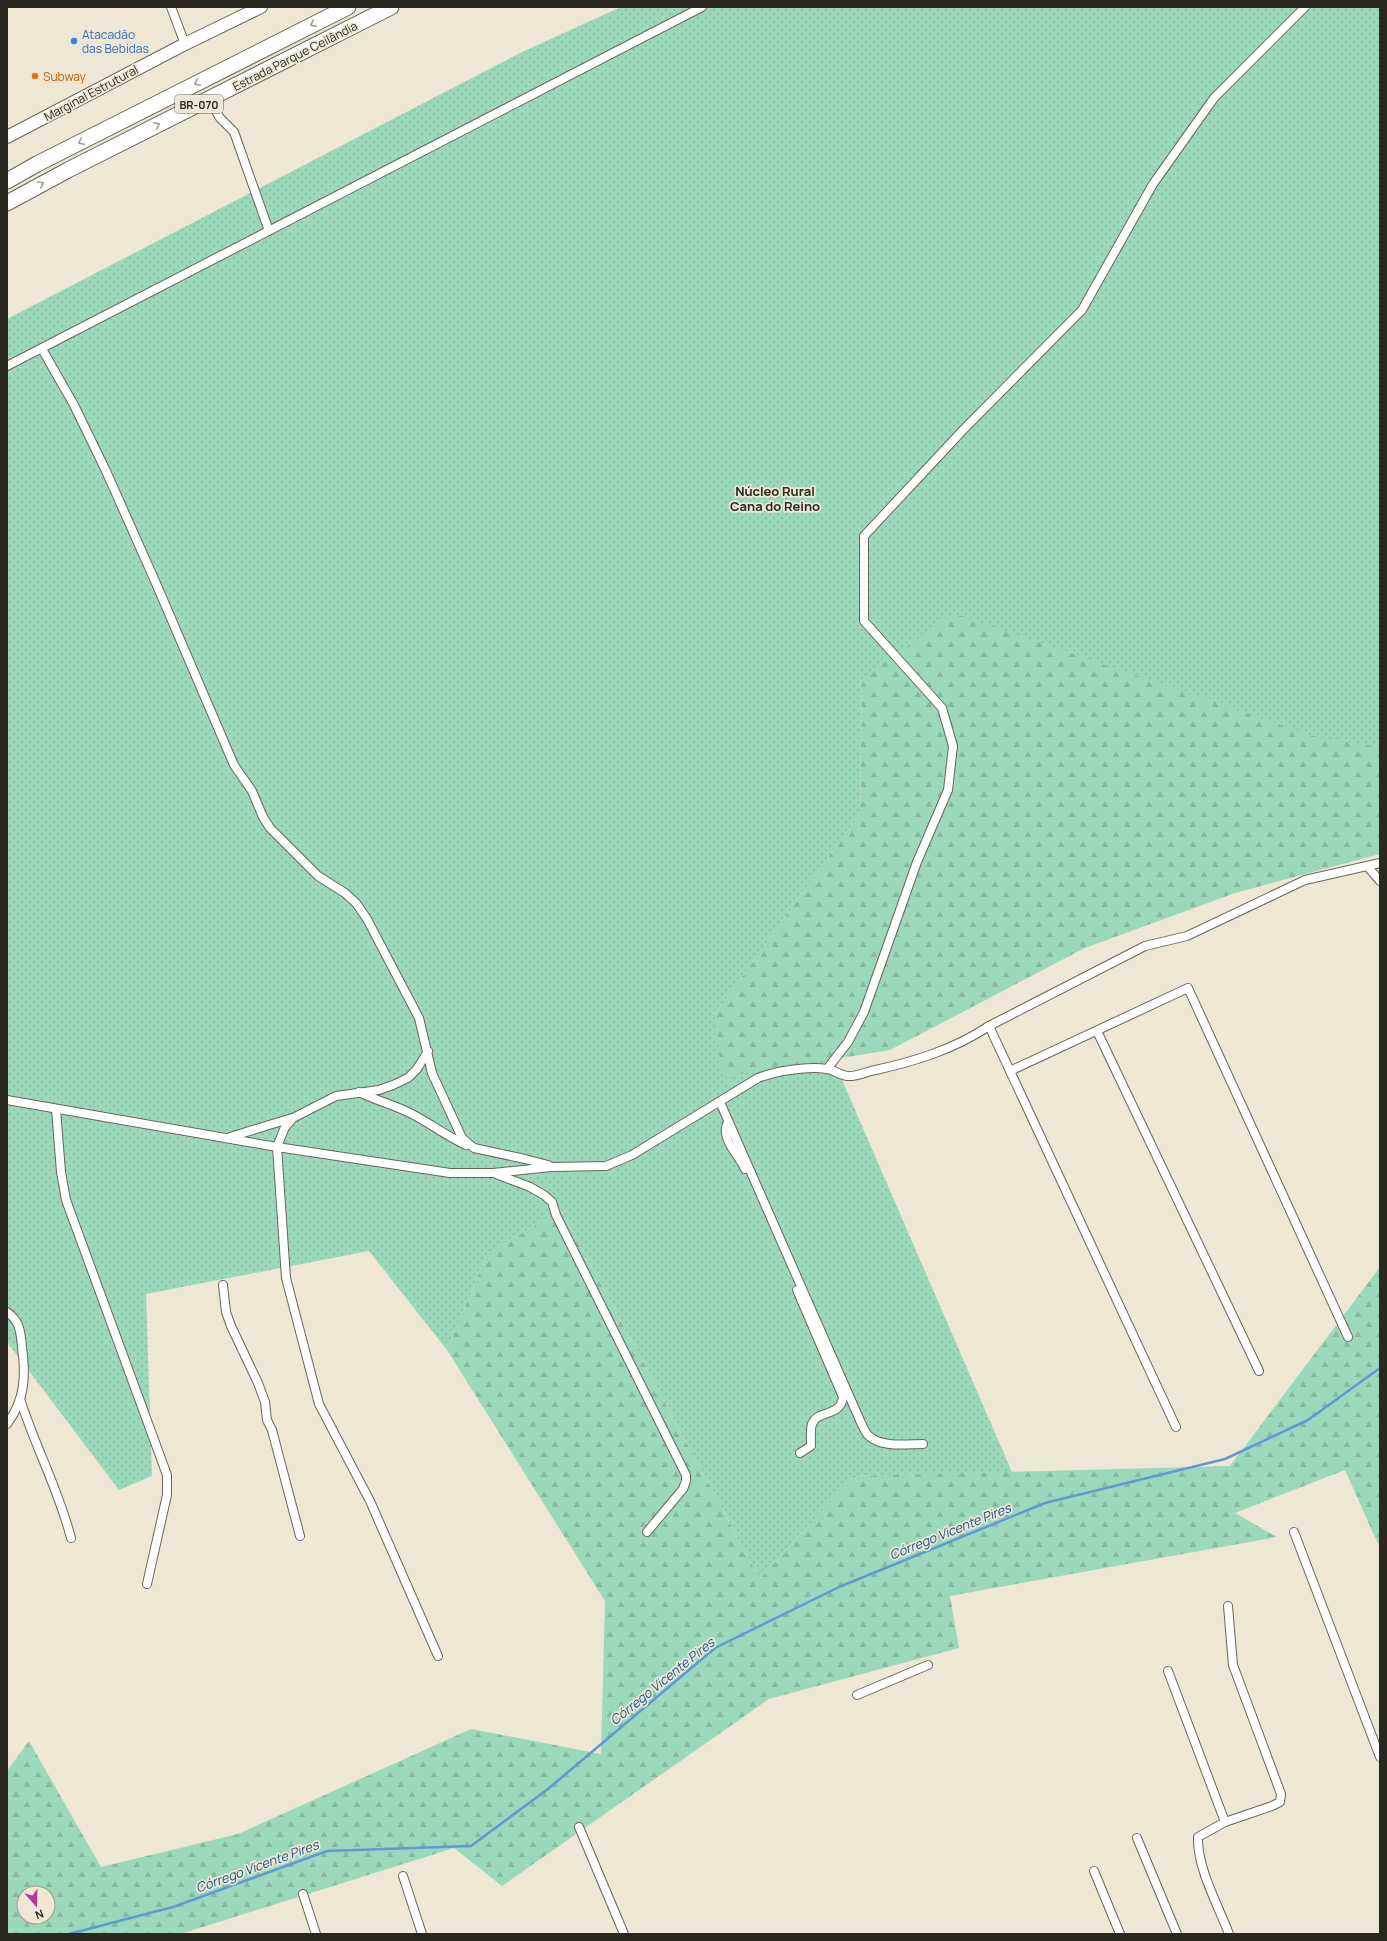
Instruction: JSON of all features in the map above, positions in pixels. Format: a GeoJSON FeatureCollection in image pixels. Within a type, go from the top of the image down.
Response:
{"type":"FeatureCollection","features":[{"type":"Feature","properties":{"kind":"highway","name":"Estrada Parque Ceilândia"},"geometry":{"type":"LineString","coordinates":[[7,181],[37,164],[348,7]]}},
{"type":"Feature","properties":{"kind":"highway","name":"Estrada Parque Ceilândia"},"geometry":{"type":"LineString","coordinates":[[7,203],[68,170],[392,7]]}},
{"type":"Feature","properties":{"kind":"highway"},"geometry":{"type":"LineString","coordinates":[[7,172],[26,164],[37,164]]}},
{"type":"Feature","properties":{"kind":"street"},"geometry":{"type":"LineString","coordinates":[[171,7],[185,44]]}},
{"type":"Feature","properties":{"kind":"street","name":"Marginal Estrutural"},"geometry":{"type":"LineString","coordinates":[[7,137],[185,44],[261,7]]}},
{"type":"Feature","properties":{"kind":"street"},"geometry":{"type":"LineString","coordinates":[[7,366],[702,7]]}},
{"type":"Feature","properties":{"kind":"street"},"geometry":{"type":"LineString","coordinates":[[827,1069],[848,1042],[864,1012],[917,862],[948,790],[953,746],[942,708],[864,621],[864,536],[963,430],[1082,310],[1153,184],[1214,98],[1305,7]]}},
{"type":"Feature","properties":{"kind":"street"},"geometry":{"type":"LineString","coordinates":[[210,99],[220,118],[234,132],[269,230]]}},
{"type":"Feature","properties":{"kind":"street"},"geometry":{"type":"LineString","coordinates":[[42,349],[86,430],[155,581],[234,765],[252,791],[263,818],[270,828],[318,876],[345,893],[356,903],[367,919],[419,1018],[432,1072],[449,1111],[462,1138],[474,1148]]}},
{"type":"Feature","properties":{"kind":"street"},"geometry":{"type":"LineString","coordinates":[[7,1100],[277,1147],[450,1173],[493,1173],[552,1166],[606,1166],[632,1155],[758,1078],[773,1072],[827,1069],[848,1076],[904,1064],[970,1039],[989,1026],[1145,946],[1186,936],[1306,880],[1380,863]]}},
{"type":"Feature","properties":{"kind":"street"},"geometry":{"type":"LineString","coordinates":[[1367,866],[1380,881]]}},
{"type":"Feature","properties":{"kind":"street"},"geometry":{"type":"LineString","coordinates":[[1010,1071],[1188,988],[1348,1337]]}},
{"type":"Feature","properties":{"kind":"street"},"geometry":{"type":"LineString","coordinates":[[989,1026],[1176,1427]]}},
{"type":"Feature","properties":{"kind":"street"},"geometry":{"type":"LineString","coordinates":[[1097,1031],[1259,1371]]}},
{"type":"Feature","properties":{"kind":"street"},"geometry":{"type":"LineString","coordinates":[[228,1138],[293,1118],[336,1096],[379,1090],[408,1078],[417,1069],[428,1051]]}},
{"type":"Feature","properties":{"kind":"street"},"geometry":{"type":"LineString","coordinates":[[358,1092],[408,1112],[432,1124],[451,1138],[474,1148],[552,1166]]}},
{"type":"Feature","properties":{"kind":"street"},"geometry":{"type":"LineString","coordinates":[[720,1102],[862,1425],[869,1436],[882,1442],[923,1444]]}},
{"type":"Feature","properties":{"kind":"street"},"geometry":{"type":"LineString","coordinates":[[56,1109],[61,1172],[66,1200],[167,1475],[167,1495],[147,1584]]}},
{"type":"Feature","properties":{"kind":"street"},"geometry":{"type":"LineString","coordinates":[[293,1118],[285,1127],[277,1147],[286,1278],[319,1404],[370,1501],[438,1656]]}},
{"type":"Feature","properties":{"kind":"street"},"geometry":{"type":"LineString","coordinates":[[728,1122],[725,1127],[727,1139],[743,1164],[843,1397],[842,1405],[838,1409],[819,1417],[814,1421],[812,1425],[811,1446],[800,1453]]}},
{"type":"Feature","properties":{"kind":"street"},"geometry":{"type":"LineString","coordinates":[[493,1173],[530,1186],[552,1202],[556,1215],[686,1475],[686,1481],[682,1489],[647,1532]]}},
{"type":"Feature","properties":{"kind":"street"},"geometry":{"type":"LineString","coordinates":[[223,1285],[226,1312],[231,1326],[265,1402],[267,1420],[272,1430],[300,1536]]}},
{"type":"Feature","properties":{"kind":"street"},"geometry":{"type":"LineString","coordinates":[[7,1312],[16,1321],[20,1333],[25,1371],[20,1399],[14,1415],[7,1424]]}},
{"type":"Feature","properties":{"kind":"street"},"geometry":{"type":"LineString","coordinates":[[20,1399],[54,1490],[64,1511],[71,1538]]}},
{"type":"Feature","properties":{"kind":"street"},"geometry":{"type":"LineString","coordinates":[[1294,1532],[1380,1757]]}},
{"type":"Feature","properties":{"kind":"street"},"geometry":{"type":"LineString","coordinates":[[1228,1606],[1233,1665],[1282,1794],[1280,1802],[1225,1822],[1198,1837],[1198,1848],[1201,1864],[1229,1934]]}},
{"type":"Feature","properties":{"kind":"street"},"geometry":{"type":"LineString","coordinates":[[857,1695],[928,1665]]}},
{"type":"Feature","properties":{"kind":"street"},"geometry":{"type":"LineString","coordinates":[[1168,1671],[1225,1822]]}},
{"type":"Feature","properties":{"kind":"street"},"geometry":{"type":"LineString","coordinates":[[579,1827],[624,1934]]}},
{"type":"Feature","properties":{"kind":"street"},"geometry":{"type":"LineString","coordinates":[[1137,1838],[1178,1934]]}},
{"type":"Feature","properties":{"kind":"street"},"geometry":{"type":"LineString","coordinates":[[1094,1871],[1120,1934]]}},
{"type":"Feature","properties":{"kind":"street"},"geometry":{"type":"LineString","coordinates":[[403,1876],[422,1934]]}},
{"type":"Feature","properties":{"kind":"street"},"geometry":{"type":"LineString","coordinates":[[303,1894],[316,1934]]}},
{"type":"Feature","properties":{"kind":"green space"},"geometry":{"type":"Polygon","coordinates":[[[621,7],[1380,7],[1380,747],[862,679],[860,814],[715,1014],[833,1059],[1012,1472],[853,1476],[760,1579],[561,1210],[487,1254],[447,1350],[369,1251],[146,1294],[152,1476],[119,1490],[7,1342],[7,319],[522,52],[621,7]]]}},
{"type":"Feature","properties":{"kind":"green space"},"geometry":{"type":"Polygon","coordinates":[[[953,613],[1320,738],[1380,747],[1380,854],[1235,893],[1085,948],[890,1050],[722,1077],[715,1014],[860,814],[862,679],[953,613]]]}},
{"type":"Feature","properties":{"kind":"green space"},"geometry":{"type":"Polygon","coordinates":[[[561,1210],[760,1579],[853,1476],[1230,1466],[1380,1267],[1380,1544],[1378,1544],[1345,1470],[1235,1513],[1277,1537],[950,1596],[959,1648],[769,1699],[502,1886],[454,1848],[181,1934],[7,1934],[7,1771],[29,1741],[101,1867],[238,1834],[471,1729],[601,1754],[605,1601],[447,1350],[487,1254],[561,1210]]]}},
{"type":"Feature","properties":{"kind":"waterway","name":"Córrego Vicente Pires"},"geometry":{"type":"LineString","coordinates":[[69,1934],[173,1907],[327,1851],[471,1846],[548,1789],[715,1648],[839,1587],[1045,1503],[1225,1459],[1308,1420],[1380,1368]]}},
{"type":"Feature","properties":{"kind":"place","name":"Atacadão das Bebidas"},"geometry":{"type":"Point","coordinates":[74,41]}},
{"type":"Feature","properties":{"kind":"place","name":"Subway"},"geometry":{"type":"Point","coordinates":[35,76]}},
{"type":"Feature","properties":{"kind":"district","name":"Núcleo Rural Cana do Reino"},"geometry":{"type":"Point","coordinates":[775,498]}}]}
